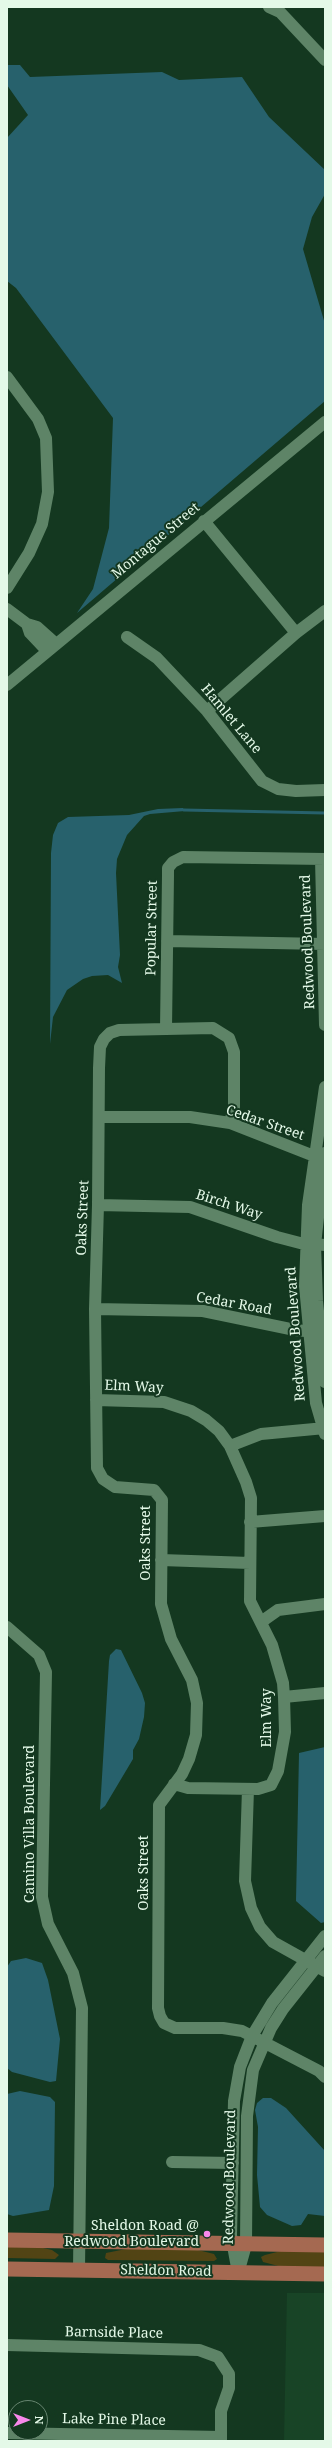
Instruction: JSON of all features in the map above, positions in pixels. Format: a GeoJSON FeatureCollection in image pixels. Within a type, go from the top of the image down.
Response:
{"type":"FeatureCollection","features":[{"type":"Feature","properties":{"kind":"main road","name":"Sheldon Road"},"geometry":{"type":"LineString","coordinates":[[7,2240],[325,2245]]}},
{"type":"Feature","properties":{"kind":"main road","name":"Sheldon Road"},"geometry":{"type":"LineString","coordinates":[[7,2269],[325,2274]]}},
{"type":"Feature","properties":{"kind":"street"},"geometry":{"type":"LineString","coordinates":[[269,7],[280,12],[325,60]]}},
{"type":"Feature","properties":{"kind":"street"},"geometry":{"type":"LineString","coordinates":[[7,377],[38,419],[46,438],[48,492],[42,524],[29,554],[7,588]]}},
{"type":"Feature","properties":{"kind":"street","name":"Montague Street"},"geometry":{"type":"LineString","coordinates":[[7,685],[51,647],[325,422]]}},
{"type":"Feature","properties":{"kind":"street"},"geometry":{"type":"LineString","coordinates":[[204,521],[296,633]]}},
{"type":"Feature","properties":{"kind":"street"},"geometry":{"type":"LineString","coordinates":[[7,609],[27,624],[30,633],[51,647]]}},
{"type":"Feature","properties":{"kind":"street"},"geometry":{"type":"LineString","coordinates":[[207,711],[296,633],[325,611]]}},
{"type":"Feature","properties":{"kind":"street","name":"Hamlet Lane"},"geometry":{"type":"LineString","coordinates":[[127,637],[157,658],[207,711],[262,781],[278,788],[296,791],[325,790]]}},
{"type":"Feature","properties":{"kind":"street","name":"Popular Street"},"geometry":{"type":"LineString","coordinates":[[166,1029],[168,875],[170,865],[175,859],[183,857],[323,859]]}},
{"type":"Feature","properties":{"kind":"street","name":"Redwood Boulevard"},"geometry":{"type":"LineString","coordinates":[[323,859],[325,1025]]}},
{"type":"Feature","properties":{"kind":"street"},"geometry":{"type":"LineString","coordinates":[[167,942],[324,944]]}},
{"type":"Feature","properties":{"kind":"street","name":"Oaks Street"},"geometry":{"type":"LineString","coordinates":[[230,1123],[234,1107],[234,1052],[229,1038],[213,1028],[119,1030],[110,1033],[104,1039],[100,1052],[100,1117],[95,1309],[97,1468],[103,1479],[115,1487],[154,1490],[160,1496],[163,1509],[161,1560],[162,1604],[167,1628],[192,1680],[197,1703],[197,1725],[193,1747],[185,1768],[159,1805],[158,2008],[160,2016],[168,2026],[230,2028],[252,2036],[319,2071],[325,2077]]}},
{"type":"Feature","properties":{"kind":"street","name":"Redwood Boulevard"},"geometry":{"type":"LineString","coordinates":[[324,1430],[316,1404],[318,1332],[315,1245],[322,1155],[325,1087]]}},
{"type":"Feature","properties":{"kind":"street","name":"Cedar Street"},"geometry":{"type":"LineString","coordinates":[[100,1117],[190,1117],[230,1123],[322,1155]]}},
{"type":"Feature","properties":{"kind":"street","name":"Birch Way"},"geometry":{"type":"LineString","coordinates":[[98,1205],[190,1207],[277,1237],[315,1245]]}},
{"type":"Feature","properties":{"kind":"street","name":"Cedar Road"},"geometry":{"type":"LineString","coordinates":[[95,1309],[203,1311],[318,1332]]}},
{"type":"Feature","properties":{"kind":"street","name":"Redwood Boulevard"},"geometry":{"type":"LineString","coordinates":[[318,1332],[325,1382]]}},
{"type":"Feature","properties":{"kind":"street","name":"Elm Way"},"geometry":{"type":"LineString","coordinates":[[96,1400],[152,1401],[177,1406],[206,1420],[219,1431],[230,1446],[249,1492],[250,1601],[261,1622],[276,1658],[284,1697],[283,1746],[276,1777],[268,1787],[248,1789],[188,1788],[174,1784]]}},
{"type":"Feature","properties":{"kind":"street"},"geometry":{"type":"LineString","coordinates":[[230,1446],[262,1434],[324,1430]]}},
{"type":"Feature","properties":{"kind":"street"},"geometry":{"type":"LineString","coordinates":[[250,1522],[325,1516]]}},
{"type":"Feature","properties":{"kind":"street"},"geometry":{"type":"LineString","coordinates":[[161,1560],[250,1562]]}},
{"type":"Feature","properties":{"kind":"street"},"geometry":{"type":"LineString","coordinates":[[261,1622],[278,1610],[325,1604]]}},
{"type":"Feature","properties":{"kind":"street","name":"Camino Villa Boulevard"},"geometry":{"type":"LineString","coordinates":[[7,1628],[39,1655],[46,1672],[42,1897],[48,1924],[73,1973],[82,2008],[78,2270]]}},
{"type":"Feature","properties":{"kind":"street"},"geometry":{"type":"LineString","coordinates":[[284,1697],[325,1693]]}},
{"type":"Feature","properties":{"kind":"street"},"geometry":{"type":"LineString","coordinates":[[248,1789],[245,1881],[250,1908],[260,1927],[273,1942],[321,1969]]}},
{"type":"Feature","properties":{"kind":"street","name":"Redwood Boulevard"},"geometry":{"type":"LineString","coordinates":[[239,2244],[233,2163],[236,2084],[246,2050],[252,2036],[272,2003],[325,1936]]}},
{"type":"Feature","properties":{"kind":"street","name":"Redwood Boulevard"},"geometry":{"type":"LineString","coordinates":[[238,2273],[250,2083],[264,2042],[283,2009],[321,1969],[325,1956]]}},
{"type":"Feature","properties":{"kind":"street"},"geometry":{"type":"LineString","coordinates":[[233,2142],[246,2142]]}},
{"type":"Feature","properties":{"kind":"street"},"geometry":{"type":"LineString","coordinates":[[172,2162],[233,2163]]}},
{"type":"Feature","properties":{"kind":"street","name":"Barnside Place"},"geometry":{"type":"LineString","coordinates":[[7,2345],[199,2350],[218,2358],[229,2374],[229,2388],[221,2411],[221,2439]]}},
{"type":"Feature","properties":{"kind":"street","name":"Lake Pine Place"},"geometry":{"type":"LineString","coordinates":[[7,2433],[221,2439]]}},
{"type":"Feature","properties":{"kind":"shaded area"},"geometry":{"type":"Polygon","coordinates":[[[7,2245],[30,2245],[52,2250],[59,2255],[55,2259],[7,2258],[7,2245]]]}},
{"type":"Feature","properties":{"kind":"shaded area"},"geometry":{"type":"Polygon","coordinates":[[[136,2247],[190,2248],[214,2254],[217,2259],[214,2261],[108,2260],[105,2258],[106,2253],[136,2247]]]}},
{"type":"Feature","properties":{"kind":"shaded area"},"geometry":{"type":"Polygon","coordinates":[[[281,2251],[325,2251],[325,2269],[286,2268],[263,2262],[261,2257],[281,2251]]]}},
{"type":"Feature","properties":{"kind":"shaded area"},"geometry":{"type":"Polygon","coordinates":[[[287,2293],[325,2293],[325,2441],[284,2441],[287,2293]]]}},
{"type":"Feature","properties":{"kind":"water"},"geometry":{"type":"Polygon","coordinates":[[[7,65],[20,65],[30,77],[162,72],[179,80],[242,77],[269,117],[325,170],[325,194],[312,217],[303,249],[325,324],[325,401],[77,613],[93,589],[109,528],[113,418],[16,288],[7,281],[7,138],[28,115],[7,85],[7,65]]]}},
{"type":"Feature","properties":{"kind":"water"},"geometry":{"type":"Polygon","coordinates":[[[183,808],[185,811],[150,814],[144,816],[127,835],[117,859],[116,873],[120,955],[118,967],[122,983],[108,975],[92,976],[83,979],[67,990],[53,1017],[50,1044],[51,853],[53,835],[58,823],[68,817],[129,815],[158,809],[183,808]]]}},
{"type":"Feature","properties":{"kind":"water"},"geometry":{"type":"Polygon","coordinates":[[[116,1649],[121,1650],[142,1693],[145,1703],[144,1717],[139,1739],[133,1750],[133,1759],[105,1806],[100,1810],[109,1661],[110,1655],[116,1649]]]}},
{"type":"Feature","properties":{"kind":"water"},"geometry":{"type":"Polygon","coordinates":[[[325,1747],[325,1922],[321,1923],[296,1901],[299,1753],[325,1747]]]}},
{"type":"Feature","properties":{"kind":"water"},"geometry":{"type":"Polygon","coordinates":[[[26,1958],[42,1963],[48,1980],[60,2039],[56,2081],[50,2082],[12,2072],[7,2068],[7,1967],[11,1961],[26,1958]]]}},
{"type":"Feature","properties":{"kind":"water"},"geometry":{"type":"Polygon","coordinates":[[[20,2091],[50,2097],[55,2102],[54,2186],[49,2210],[13,2216],[7,2214],[7,2094],[20,2091]]]}},
{"type":"Feature","properties":{"kind":"water"},"geometry":{"type":"Polygon","coordinates":[[[263,2098],[271,2098],[286,2108],[325,2151],[325,2216],[308,2214],[301,2225],[292,2226],[267,2215],[260,2207],[257,2175],[258,2127],[255,2110],[257,2103],[263,2098]]]}},
{"type":"Feature","properties":{"kind":"waterway"},"geometry":{"type":"LineString","coordinates":[[184,810],[325,813]]}},
{"type":"Feature","properties":{"kind":"place","name":"Sheldon Road @ Redwood Boulevard"},"geometry":{"type":"Point","coordinates":[207,2234]}}]}
